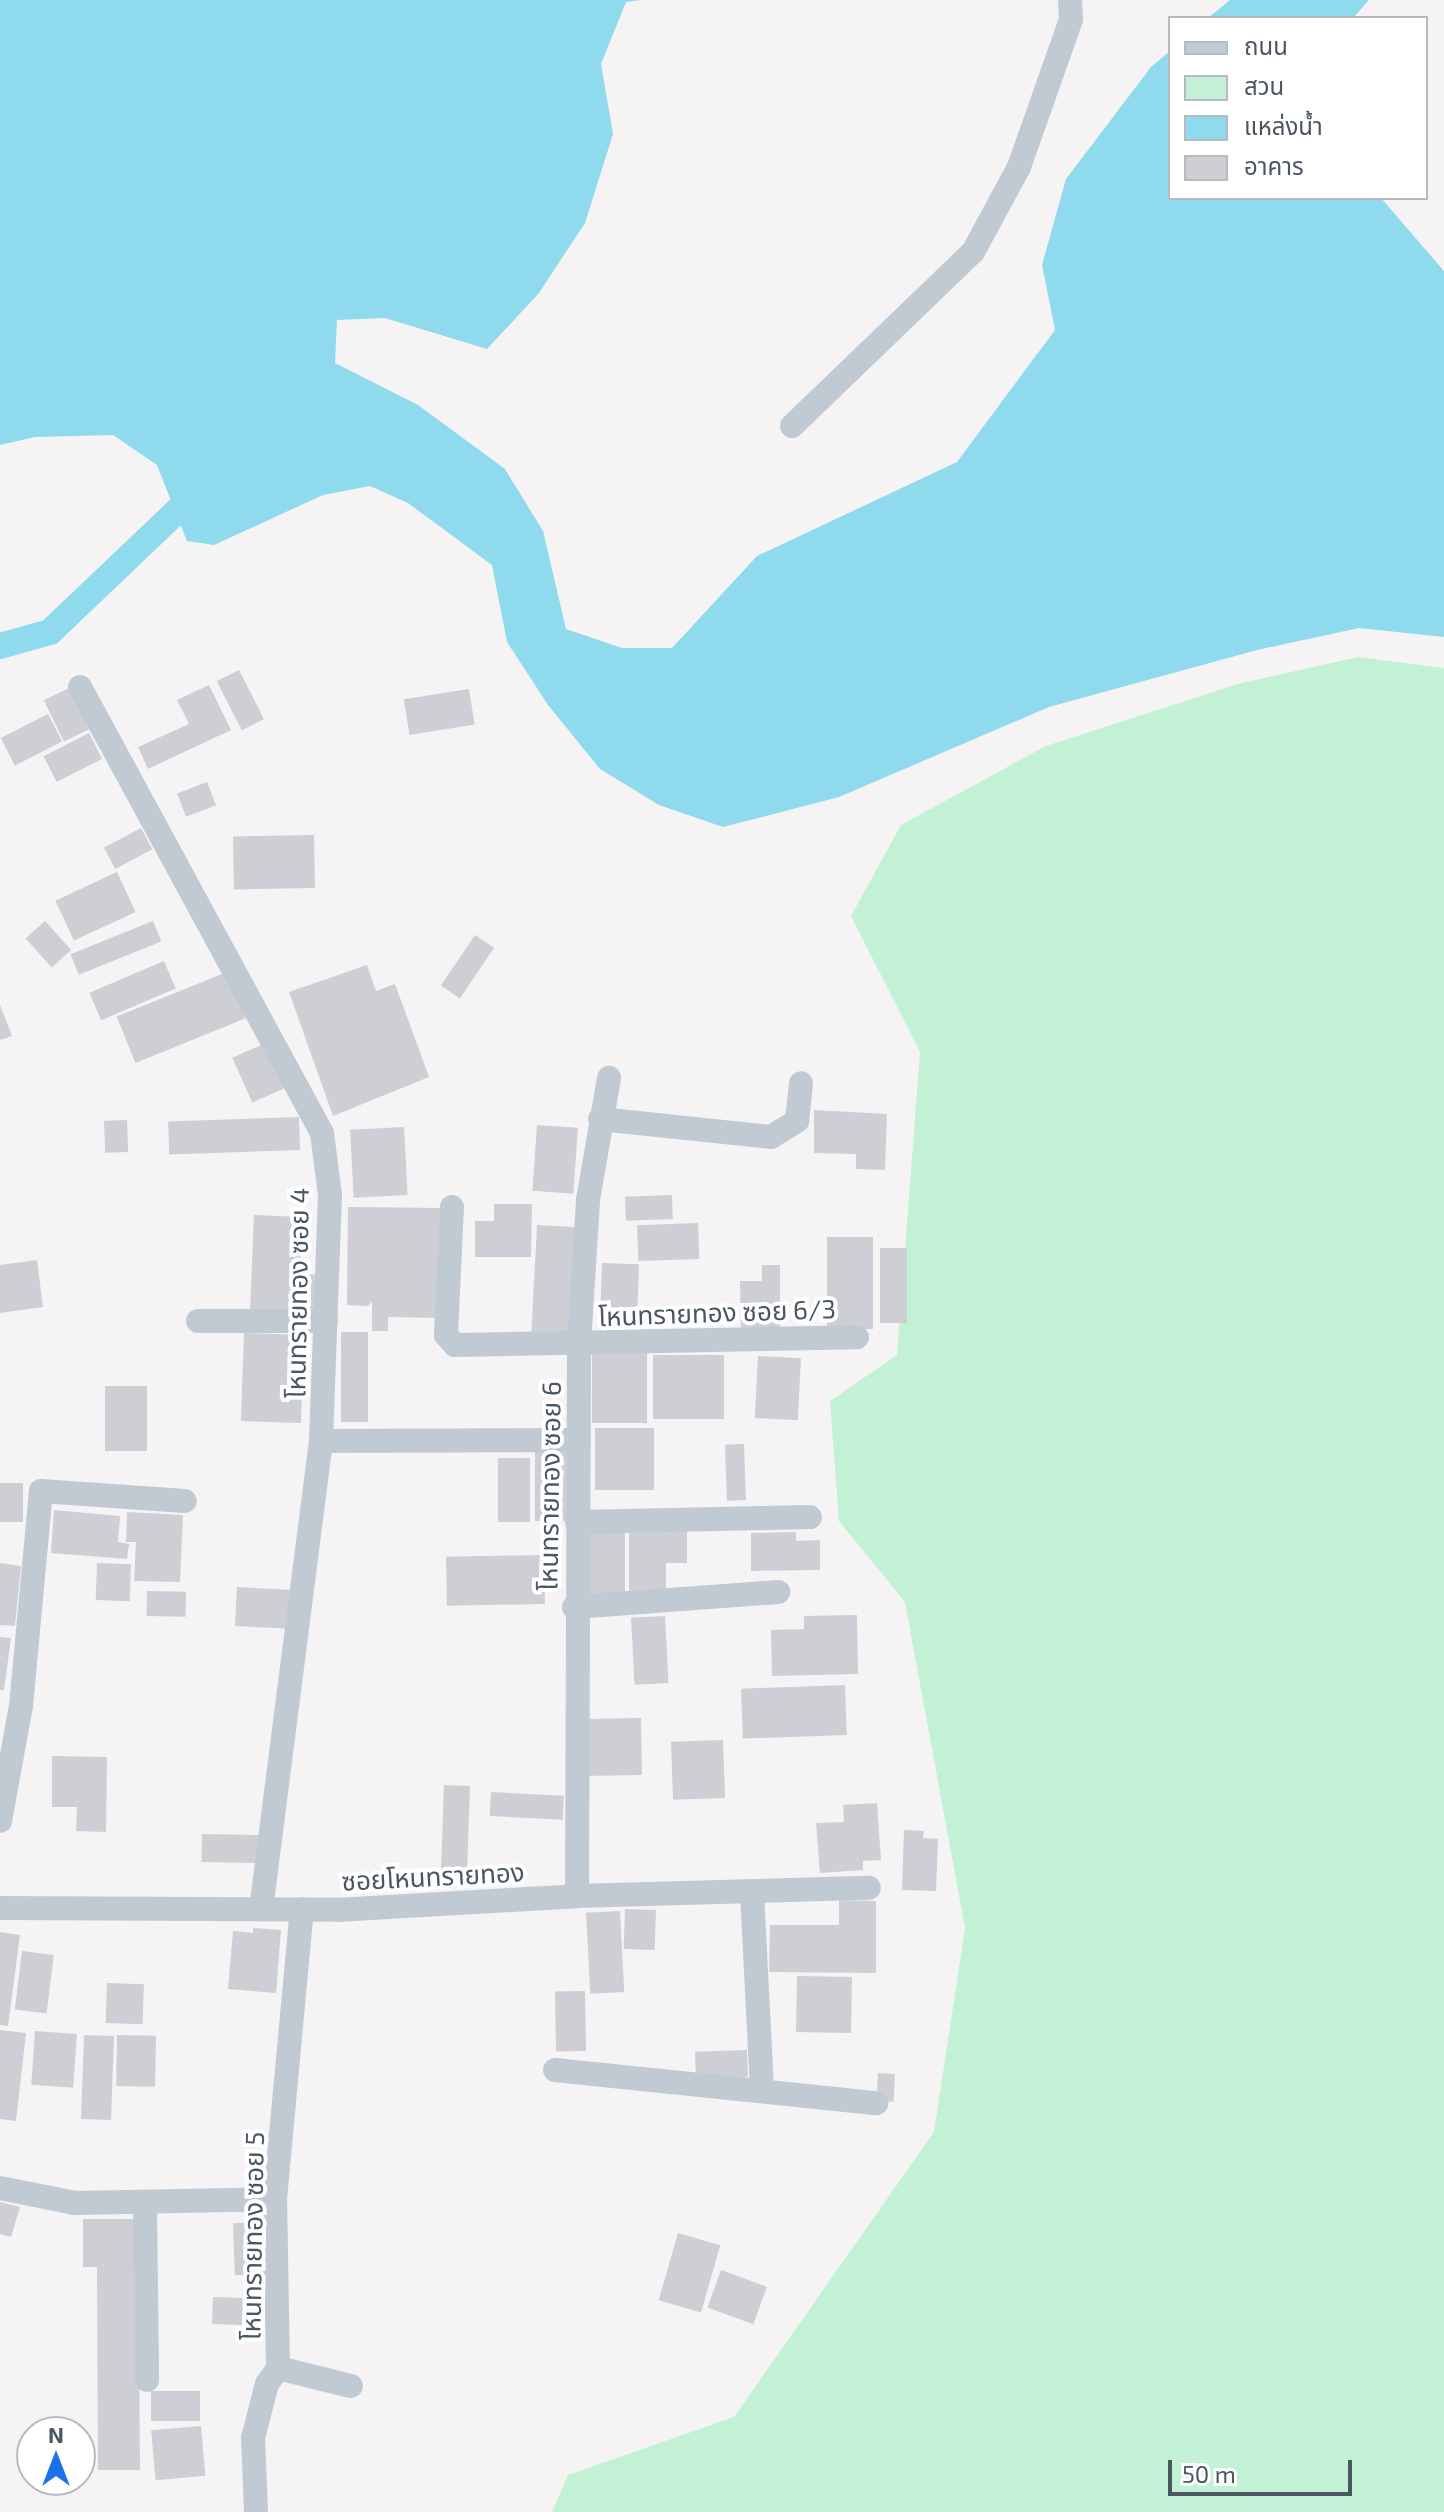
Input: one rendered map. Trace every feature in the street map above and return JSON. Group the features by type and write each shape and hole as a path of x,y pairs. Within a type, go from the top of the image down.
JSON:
{"street":[{"path":"792,426 973,252 1019,167 1071,19 1070,0"},
{"name":"โหนทรายทอง ซอย 4","path":"80,687 322,1133 330,1195 321,1441 261,1909"},
{"name":"โหนทรายทอง ซอย 6","path":"577,1896 574,1607 579,1344 588,1200 609,1078"},
{"path":"600,1119 771,1137 797,1121 801,1083"},
{"name":"โหนทรายทอง ซอย 6/3","path":"452,1207 449,1341 463,1346 857,1337"},
{"path":"198,1321 326,1321"},
{"path":"321,1441 578,1440"},
{"path":"0,1821 21,1706 41,1491 185,1501"},
{"path":"577,1522 810,1517"},
{"path":"574,1607 778,1592"},
{"name":"ซอยโหนทรายทอง","path":"0,1908 302,1909 577,1896 869,1888"},
{"path":"752,1892 762,2090"},
{"name":"โหนทรายทอง ซอย 5","path":"256,2512 253,2438 267,2384 278,2368 275,2199 302,1909"},
{"path":"555,2070 876,2103"},
{"path":"0,2188 75,2203 145,2206 275,2199"},
{"path":"145,2206 147,2380"},
{"path":"278,2368 351,2386"}],"green space":[{"path":"1358,657 1444,668 1444,2512 552,2512 568,2475 734,2417 934,2132 965,1928 905,1602 839,1521 830,1401 897,1355 920,1052 851,916 901,825 1046,746 1238,684"}],"water":[{"path":"0,0 641,0 626,2 601,64 613,134 585,223 539,293 487,349 385,318 337,320 335,363 418,405 505,469 543,531 566,629 622,648 672,648 757,556 957,462 1055,330 1042,265 1066,179 1151,67 1168,53 1168,200 1383,200 1444,271 1444,637 1359,628 1257,650 1049,707 839,797 723,827 659,805 600,769 548,705 507,642 492,565 408,503 370,486 323,495 214,545 187,541 157,465 113,435 35,437 0,445"},
{"path":"1230,0 1369,0 1355,16 1210,16"}],"building":[{"path":"239,670 264,719 242,730 217,681"},
{"path":"209,685 231,730 148,769 138,747 189,724 177,700"},
{"path":"69,688 89,729 64,742 44,700"},
{"path":"469,689 475,725 409,735 404,699"},
{"path":"48,714 62,742 15,766 1,738"},
{"path":"89,733 102,759 57,782 44,756"},
{"path":"207,782 216,805 186,817 177,793"},
{"path":"141,828 152,849 115,869 104,848"},
{"path":"314,835 315,888 234,889 233,836"},
{"path":"117,872 136,912 74,941 55,901"},
{"path":"45,921 71,950 52,967 26,938"},
{"path":"153,921 161,941 79,975 70,954"},
{"path":"475,935 494,948 460,998 441,986"},
{"path":"164,961 176,989 101,1020 89,993"},
{"path":"367,965 376,991 395,984 429,1077 333,1116 289,992"},
{"path":"227,972 246,1018 135,1063 117,1017"},
{"path":"0,1005 12,1036 0,1040"},
{"path":"268,1042 288,1087 252,1103 232,1058"},
{"path":"814,1110 887,1114 885,1170 856,1169 856,1154 814,1153"},
{"path":"299,1117 300,1150 169,1155 168,1122"},
{"path":"127,1120 128,1152 105,1153 104,1121"},
{"path":"537,1125 578,1128 573,1194 532,1191"},
{"path":"404,1127 408,1195 354,1198 350,1130"},
{"path":"672,1195 673,1219 626,1221 625,1197"},
{"path":"494,1204 532,1204 531,1257 475,1257 475,1221 494,1221"},
{"path":"348,1207 442,1208 442,1318 388,1317 388,1331 372,1331 372,1301 368,1306 347,1305"},
{"path":"254,1215 302,1217 300,1274 321,1275 319,1315 250,1312"},
{"path":"698,1223 699,1259 638,1261 637,1225"},
{"path":"537,1225 578,1227 572,1339 531,1337"},
{"path":"827,1237 873,1237 873,1329 827,1329"},
{"path":"880,1248 907,1248 907,1323 880,1323"},
{"path":"37,1260 43,1307 0,1313 0,1265"},
{"path":"602,1263 639,1264 637,1328 600,1327"},
{"path":"762,1265 780,1265 780,1331 741,1332 740,1281 762,1281"},
{"path":"341,1332 368,1332 368,1422 341,1422"},
{"path":"244,1333 304,1335 301,1423 241,1421"},
{"path":"592,1348 647,1348 647,1423 592,1423"},
{"path":"653,1355 724,1355 724,1419 653,1419"},
{"path":"758,1356 801,1358 798,1420 755,1418"},
{"path":"105,1386 147,1386 147,1451 105,1451"},
{"path":"595,1428 654,1428 654,1490 595,1490"},
{"path":"744,1444 746,1500 727,1501 725,1445"},
{"path":"535,1448 571,1448 571,1521 535,1521"},
{"path":"498,1458 530,1458 530,1522 498,1522"},
{"path":"0,1483 23,1483 23,1522 0,1522"},
{"path":"54,1510 120,1516 118,1542 129,1544 127,1559 51,1553"},
{"path":"127,1512 183,1515 180,1582 134,1581 136,1542 126,1542"},
{"path":"587,1530 625,1530 625,1594 587,1594"},
{"path":"629,1531 687,1531 687,1563 666,1563 666,1596 629,1596"},
{"path":"796,1532 796,1541 820,1540 820,1570 751,1571 751,1533"},
{"path":"544,1555 545,1604 447,1606 446,1557"},
{"path":"0,1563 21,1566 15,1626 0,1625"},
{"path":"97,1563 131,1564 130,1601 96,1600"},
{"path":"237,1587 292,1590 290,1629 235,1626"},
{"path":"147,1591 186,1592 186,1617 147,1616"},
{"path":"857,1615 858,1674 772,1676 771,1630 804,1629 804,1616"},
{"path":"665,1616 669,1683 635,1685 631,1618"},
{"path":"0,1637 11,1638 4,1690 0,1690"},
{"path":"845,1685 847,1735 743,1739 741,1689"},
{"path":"641,1718 642,1775 583,1776 582,1719"},
{"path":"723,1740 725,1798 673,1800 671,1742"},
{"path":"52,1756 107,1757 106,1832 76,1831 77,1807 52,1807"},
{"path":"444,1785 470,1786 467,1870 441,1869"},
{"path":"491,1792 564,1796 563,1820 490,1816"},
{"path":"877,1803 881,1860 863,1861 863,1870 820,1873 816,1823 844,1822 843,1805"},
{"path":"904,1830 924,1831 923,1838 938,1839 936,1891 902,1890"},
{"path":"202,1834 263,1835 263,1863 202,1862"},
{"path":"839,1900 876,1901 876,1973 769,1972 770,1925 839,1925"},
{"path":"625,1909 656,1910 655,1950 624,1949"},
{"path":"620,1911 624,1992 590,1994 586,1913"},
{"path":"253,1928 281,1930 276,1993 228,1989 233,1931 253,1933"},
{"path":"0,1932 20,1935 8,2026 0,2025"},
{"path":"22,1951 54,1955 47,2013 15,2010"},
{"path":"797,1976 852,1977 851,2033 796,2032"},
{"path":"107,1983 144,1984 143,2024 106,2023"},
{"path":"585,1991 586,2051 556,2052 555,1992"},
{"path":"0,2030 26,2033 16,2121 0,2119"},
{"path":"35,2031 77,2034 73,2088 31,2085"},
{"path":"84,2035 114,2036 111,2120 81,2119"},
{"path":"117,2035 156,2036 155,2087 116,2086"},
{"path":"747,2050 748,2077 696,2079 695,2052"},
{"path":"878,2073 895,2074 894,2102 877,2101"},
{"path":"0,2202 20,2207 11,2237 0,2234"},
{"path":"83,2219 138,2219 140,2470 98,2470 97,2267 83,2267"},
{"path":"267,2222 269,2274 235,2275 233,2223"},
{"path":"678,2233 720,2245 701,2312 659,2300"},
{"path":"721,2270 767,2287 753,2324 707,2308"},
{"path":"213,2297 263,2299 262,2326 212,2324"},
{"path":"151,2391 200,2391 200,2421 151,2421"},
{"path":"201,2426 205,2476 156,2480 151,2430"}],"waterway":[{"path":"0,646 50,632 198,491"}]}
